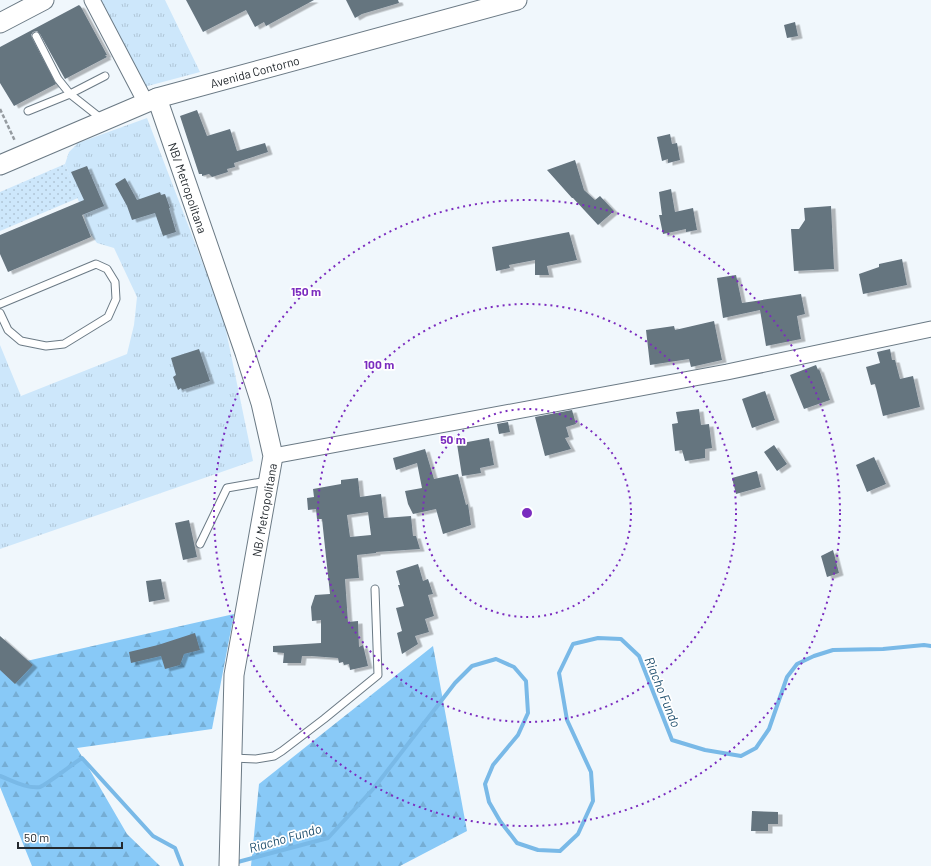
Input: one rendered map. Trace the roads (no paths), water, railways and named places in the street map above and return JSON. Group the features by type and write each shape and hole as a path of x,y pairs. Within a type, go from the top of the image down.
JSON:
{"street":[{"path":"0,23 44,0"},
{"path":"92,0 152,100"},
{"name":"Avenida Contorno","path":"0,165 152,100 517,0"},
{"name":"NB/ Metropolitana","path":"152,100 245,353 261,403 273,456 234,675 229,866"},
{"path":"273,456 727,372 931,329"}],"lane":[{"path":"36,36 58,79 70,94 103,121"},
{"path":"28,111 70,94 105,76"},
{"path":"0,304 96,264 107,269 115,282 116,299 108,317 64,344 46,346 21,341 8,330 0,313"},
{"path":"200,544 228,488 269,481"},
{"path":"232,758 256,759 274,756 324,719 378,675 375,589"}],"waterway":[{"name":"Riacho Fundo","path":"234,863 328,838 374,788 455,683 472,666 496,659 514,667 526,681 528,713 518,735 493,765 485,784 489,802 500,821 517,843 538,850 560,851 578,834 593,801 591,772 567,720 559,673 573,644 598,638 621,639 639,656 672,740 705,750 741,756 756,748 769,729 787,677 797,664 814,656 833,650 883,649 924,645 931,646"},
{"name":"Riacho Fundo","path":"0,776 30,787 40,787 82,758 153,836 175,848 182,866"}]}
